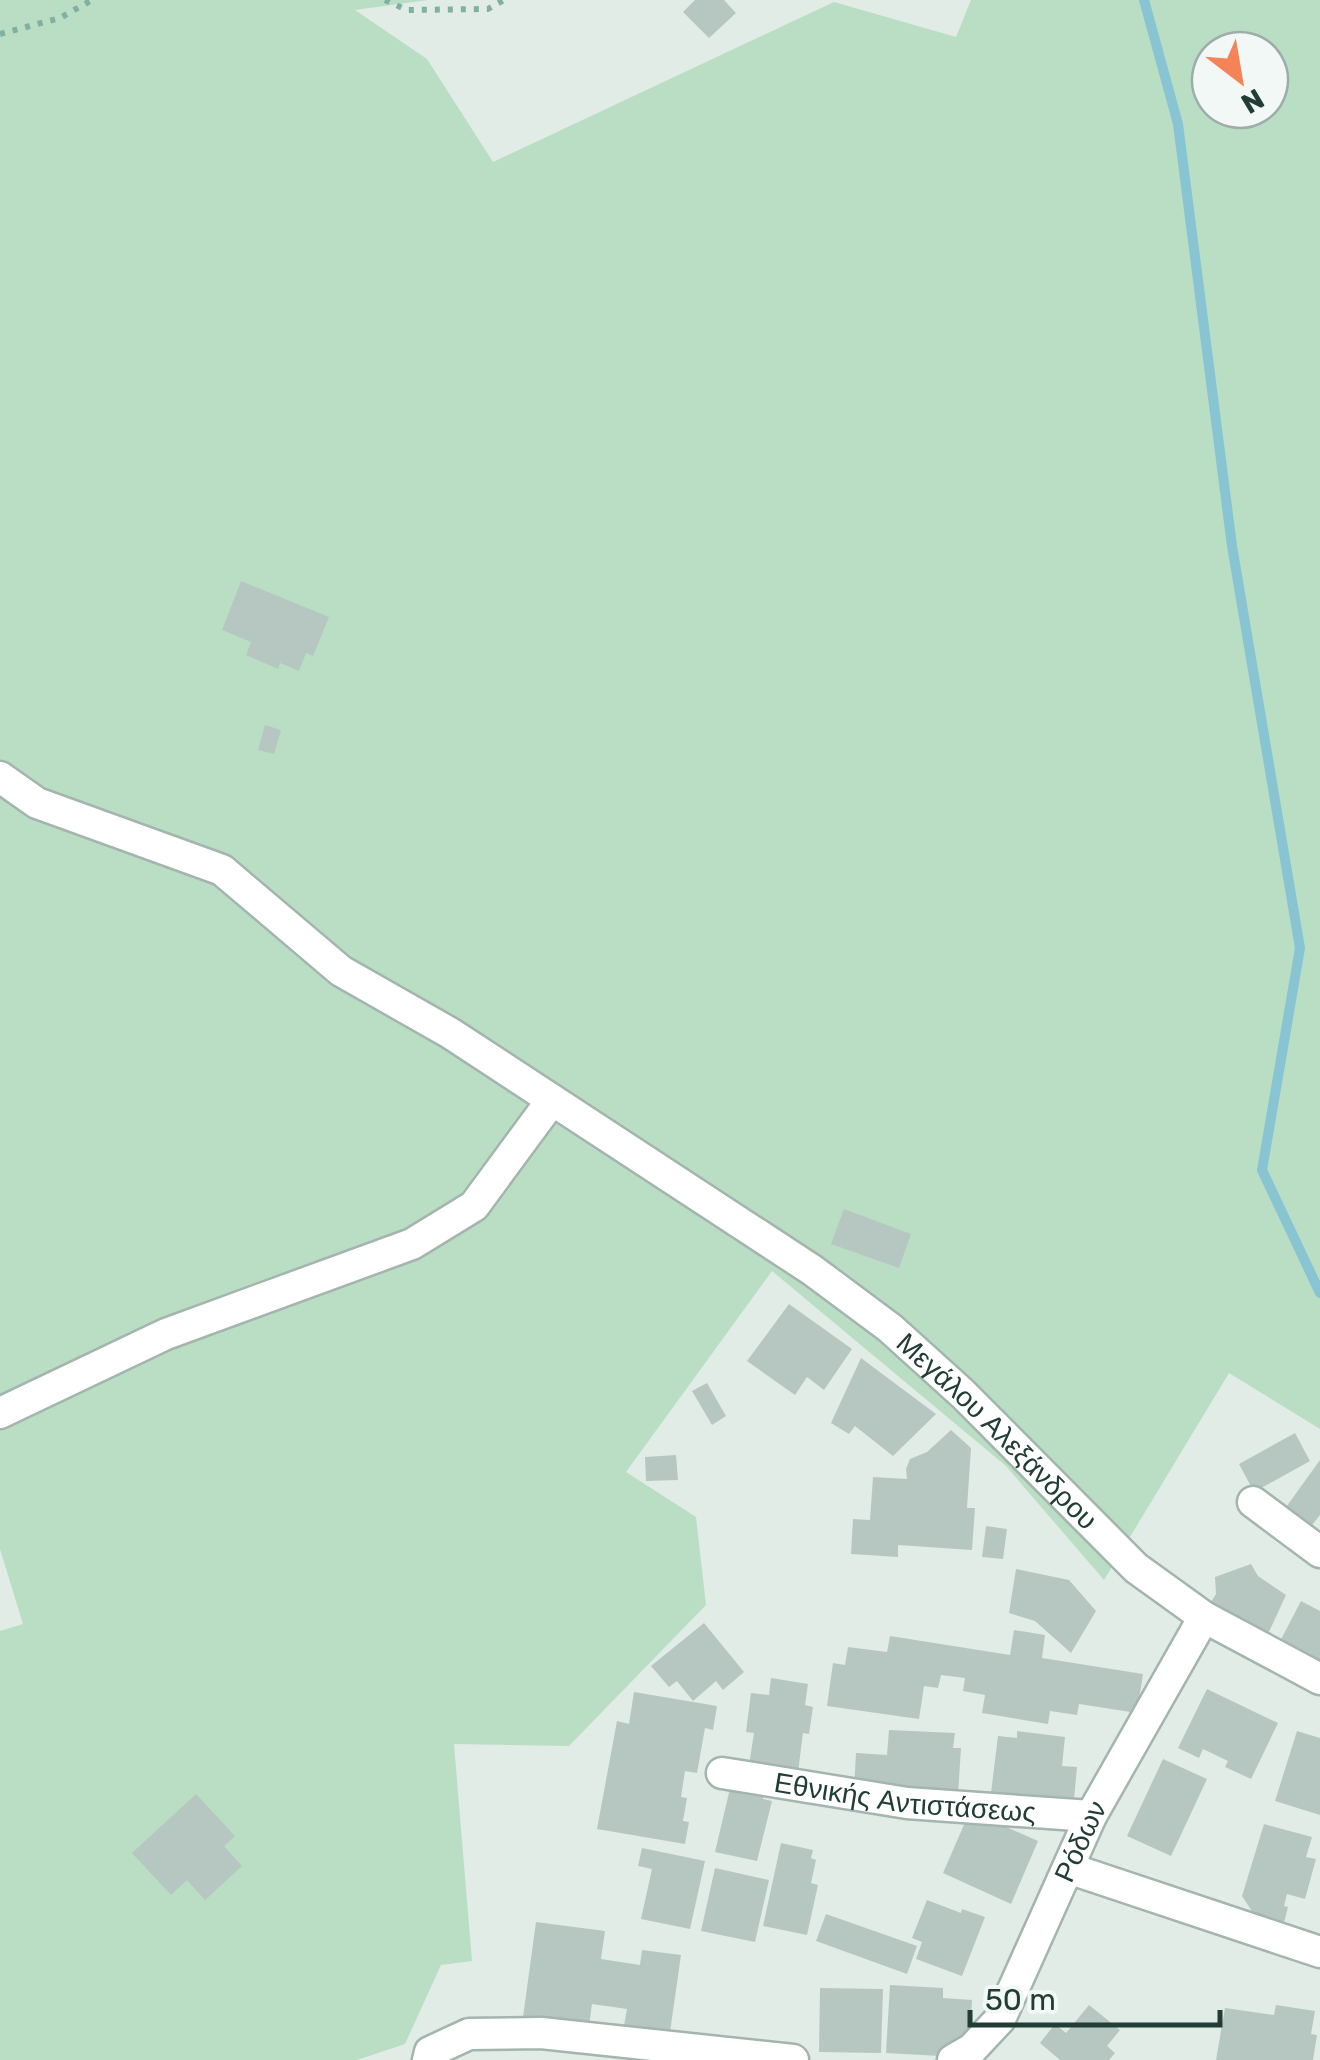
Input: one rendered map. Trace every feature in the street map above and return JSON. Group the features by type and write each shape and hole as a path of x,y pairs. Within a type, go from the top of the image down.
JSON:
{"street":[{"name":"Μεγάλου Αλεξάνδρου","path":"0,777 37,803 222,870 342,971 450,1033 812,1270 890,1328 964,1394 1136,1568 1204,1617 1320,1679"},
{"path":"0,1412 166,1334 412,1244 474,1206 552,1100"},
{"path":"1253,1502 1320,1552"},
{"name":"Ρόδων","path":"953,2060 972,2049 1000,2019 1091,1816 1204,1617"},
{"name":"Εθνικής Αντιστάσεως","path":"722,1773 908,1803 1091,1816"},
{"path":"1068,1868 1320,1952"},
{"path":"428,2060 430,2052 469,2034 502,2032 793,2060"}],"path":[{"path":"0,34 60,18 92,0"},
{"path":"385,0 407,10 488,9 504,0"}],"green space":[{"path":"0,0 428,0 355,10 427,59 493,162 834,2 956,37 971,0 1320,0 1320,1429 1229,1373 1104,1580 1006,1466 772,1271 626,1472 696,1517 706,1605 569,1746 454,1744 472,1961 441,1965 405,2044 357,2060 0,2060 0,1631 23,1624 0,1549"}],"building":[{"path":"695,0 724,0 736,13 709,38 683,12"},
{"path":"241,581 329,617 313,656 306,653 299,671 280,663 278,669 246,655 251,642 222,630"},
{"path":"265,725 281,730 274,754 258,750"},
{"path":"844,1209 911,1234 899,1268 831,1244"},
{"path":"789,1304 852,1349 824,1390 807,1377 795,1395 747,1361"},
{"path":"861,1358 936,1414 893,1456 855,1426 849,1434 831,1423"},
{"path":"707,1383 726,1416 712,1425 692,1391"},
{"path":"951,1430 971,1448 967,1508 975,1508 972,1550 898,1545 898,1557 851,1554 853,1519 870,1520 873,1477 907,1479 910,1459 927,1452"},
{"path":"1295,1433 1310,1461 1254,1492 1239,1464"},
{"path":"676,1455 678,1480 646,1481 645,1457"},
{"path":"1320,1460 1320,1515 1309,1529 1284,1510"},
{"path":"986,1526 1007,1529 1003,1559 982,1557"},
{"path":"1251,1564 1258,1576 1286,1595 1268,1634 1208,1607 1216,1594 1215,1577"},
{"path":"1016,1569 1069,1580 1096,1611 1071,1653 1035,1621 1009,1613"},
{"path":"1301,1601 1320,1611 1320,1672 1276,1649"},
{"path":"704,1623 744,1672 723,1690 716,1681 693,1701 677,1681 669,1687 651,1666"},
{"path":"1014,1630 1045,1635 1042,1658 1143,1674 1137,1713 1079,1704 1077,1715 1050,1711 1048,1724 982,1713 985,1695 963,1691 965,1678 941,1675 938,1688 924,1686 919,1719 827,1706 833,1663 845,1665 848,1647 887,1652 890,1636 1010,1655"},
{"path":"771,1678 808,1684 805,1705 813,1707 809,1734 803,1733 798,1772 749,1765 754,1733 746,1732 751,1693 769,1695"},
{"path":"1207,1689 1278,1723 1251,1779 1225,1767 1228,1761 1203,1749 1199,1758 1178,1748"},
{"path":"634,1692 717,1706 713,1730 705,1728 697,1773 685,1771 681,1797 687,1798 683,1821 689,1822 685,1844 597,1829 617,1721 629,1724"},
{"path":"889,1730 955,1733 953,1748 961,1748 958,1795 854,1789 856,1753 887,1755"},
{"path":"1017,1731 1065,1737 1062,1766 1077,1767 1074,1799 991,1793 998,1736 1017,1738"},
{"path":"1297,1731 1320,1738 1320,1815 1275,1801"},
{"path":"1163,1759 1207,1779 1171,1856 1127,1836"},
{"path":"732,1780 766,1787 763,1799 772,1801 757,1861 715,1852"},
{"path":"196,1794 235,1836 224,1846 242,1866 205,1900 187,1880 171,1895 132,1853"},
{"path":"970,1811 1038,1841 1011,1904 943,1873"},
{"path":"1264,1824 1312,1837 1306,1857 1316,1859 1305,1899 1287,1894 1283,1927 1257,1919 1242,1896"},
{"path":"781,1843 813,1850 811,1858 816,1860 811,1883 818,1885 807,1935 763,1926"},
{"path":"642,1848 705,1861 690,1929 641,1919 652,1869 638,1866"},
{"path":"715,1868 769,1880 755,1942 701,1931"},
{"path":"927,1900 985,1917 962,1976 916,1959 922,1942 912,1938"},
{"path":"826,1914 917,1946 907,1974 816,1941"},
{"path":"536,1922 605,1931 601,1959 640,1965 642,1950 681,1955 670,2032 624,2026 627,2009 592,2004 589,2026 523,2017"},
{"path":"890,1985 943,1988 943,1998 972,2000 969,2049 941,2047 940,2056 886,2053"},
{"path":"820,1988 883,1989 881,2053 819,2052"},
{"path":"1089,2005 1120,2030 1107,2046 1115,2053 1109,2060 1060,2060 1040,2043 1055,2024 1066,2033"},
{"path":"1276,2005 1315,2011 1311,2034 1317,2035 1313,2060 1216,2060 1225,2008 1274,2015"}],"waterway":[{"path":"1144,0 1178,124 1232,546 1300,948 1262,1170 1320,1293"}]}
